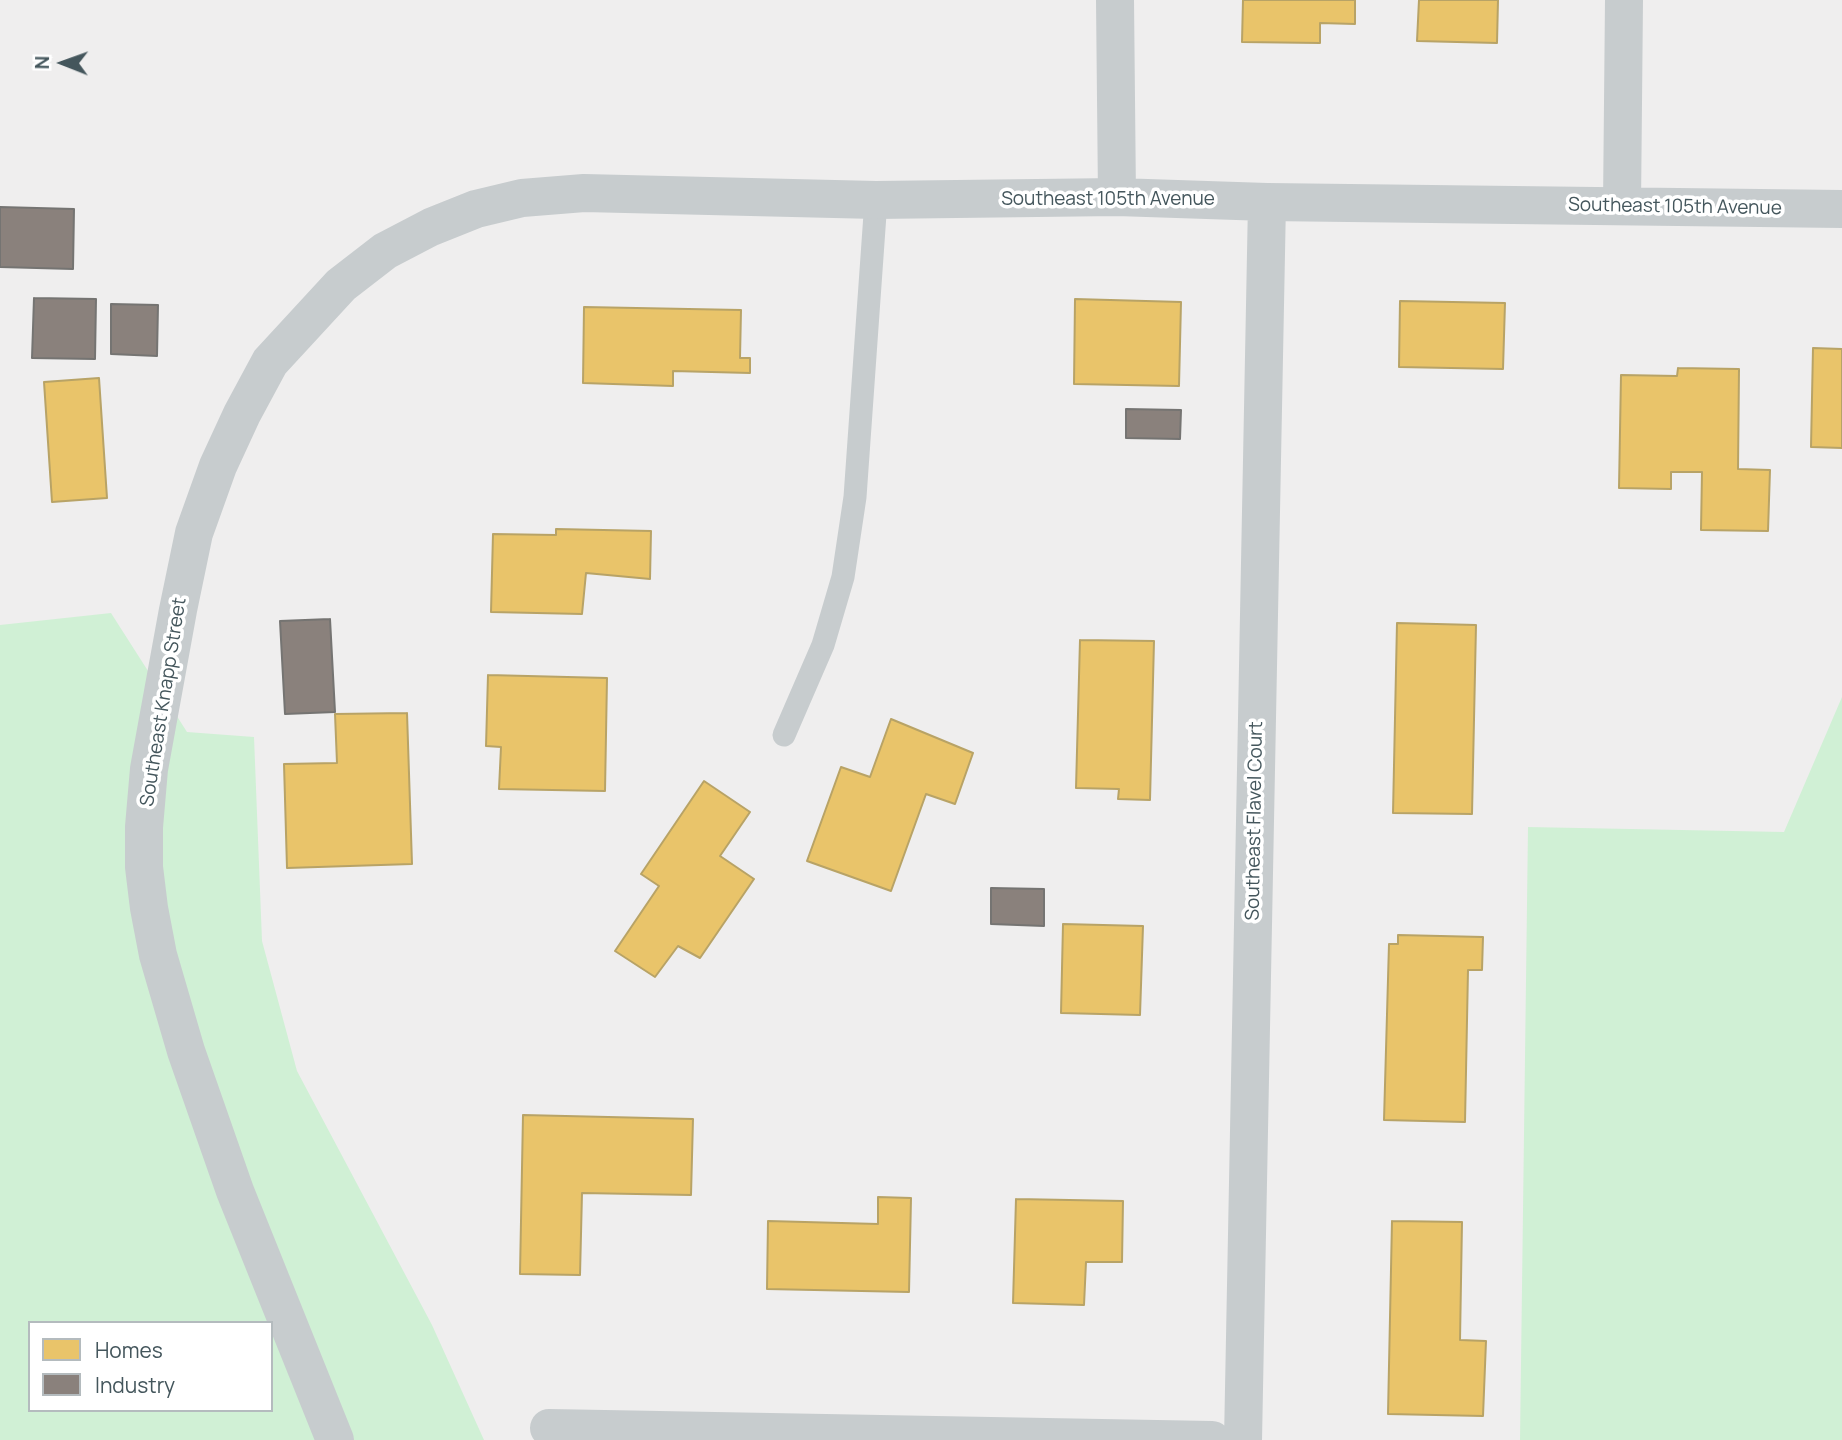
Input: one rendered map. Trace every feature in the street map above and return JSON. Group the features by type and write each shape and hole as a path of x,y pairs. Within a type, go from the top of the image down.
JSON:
{"street":[{"path":"1115,0 1116,198"},
{"path":"1622,206 1624,0"},
{"name":"Southeast 105th Avenue","path":"386,251 431,227 476,209 522,198 584,192 876,200 1116,198 1842,209"},
{"name":"Southeast Flavel Court","path":"1242,1440 1267,202"},
{"name":"Southeast Knapp Street","path":"335,1440 235,1191 186,1051 158,954 149,908 144,867 144,827 149,769 178,610 194,533 218,466 270,362 341,285 386,251"},
{"path":"549,1428 1212,1440"}],"lane":[{"path":"784,735 823,645 843,577 855,497 876,200"}],"green space":[{"path":"111,613 187,732 254,737 262,941 297,1071 432,1325 484,1440 0,1440 0,625"},
{"path":"1842,697 1842,1440 1520,1440 1528,827 1784,832"}],"building: Homes":[{"path":"1243,0 1355,0 1355,24 1320,23 1320,43 1242,42"},
{"path":"1419,0 1498,0 1497,43 1417,41"},
{"path":"1075,299 1181,302 1179,386 1074,384"},
{"path":"1400,301 1505,303 1503,369 1399,367"},
{"path":"584,307 741,310 740,358 750,358 750,373 673,371 673,386 583,383"},
{"path":"1813,348 1842,349 1842,448 1811,447"},
{"path":"1678,368 1739,369 1738,469 1770,470 1768,531 1701,530 1702,472 1671,472 1671,489 1619,488 1621,375 1677,376"},
{"path":"99,378 107,498 52,502 44,382"},
{"path":"556,529 651,531 650,579 586,573 582,614 491,612 493,534 556,535"},
{"path":"1397,623 1476,625 1472,814 1393,813"},
{"path":"1080,640 1154,641 1150,800 1118,799 1119,789 1076,788"},
{"path":"488,675 607,678 605,791 499,789 501,747 486,746"},
{"path":"407,713 412,864 287,868 284,764 337,763 335,714"},
{"path":"891,719 973,753 955,804 926,794 891,891 807,861 841,767 870,777"},
{"path":"704,781 750,812 720,856 754,879 700,958 678,946 655,977 615,951 659,886 641,874"},
{"path":"1063,924 1143,926 1140,1015 1061,1013"},
{"path":"1398,935 1483,937 1482,970 1468,970 1465,1122 1384,1120 1389,944 1398,944"},
{"path":"523,1115 693,1119 691,1195 582,1193 580,1275 520,1274"},
{"path":"878,1197 911,1198 909,1292 767,1289 768,1221 878,1224"},
{"path":"1016,1199 1123,1201 1122,1262 1086,1262 1084,1305 1013,1303"},
{"path":"1392,1221 1462,1222 1460,1340 1486,1341 1483,1416 1388,1414"}],"building: Industry":[{"path":"0,207 74,209 73,269 0,267"},
{"path":"34,298 96,299 95,359 32,358"},
{"path":"111,304 158,305 157,356 111,354"},
{"path":"1126,409 1181,410 1180,439 1126,438"},
{"path":"330,619 335,712 285,714 280,621"},
{"path":"991,888 1044,889 1044,926 991,924"}]}
